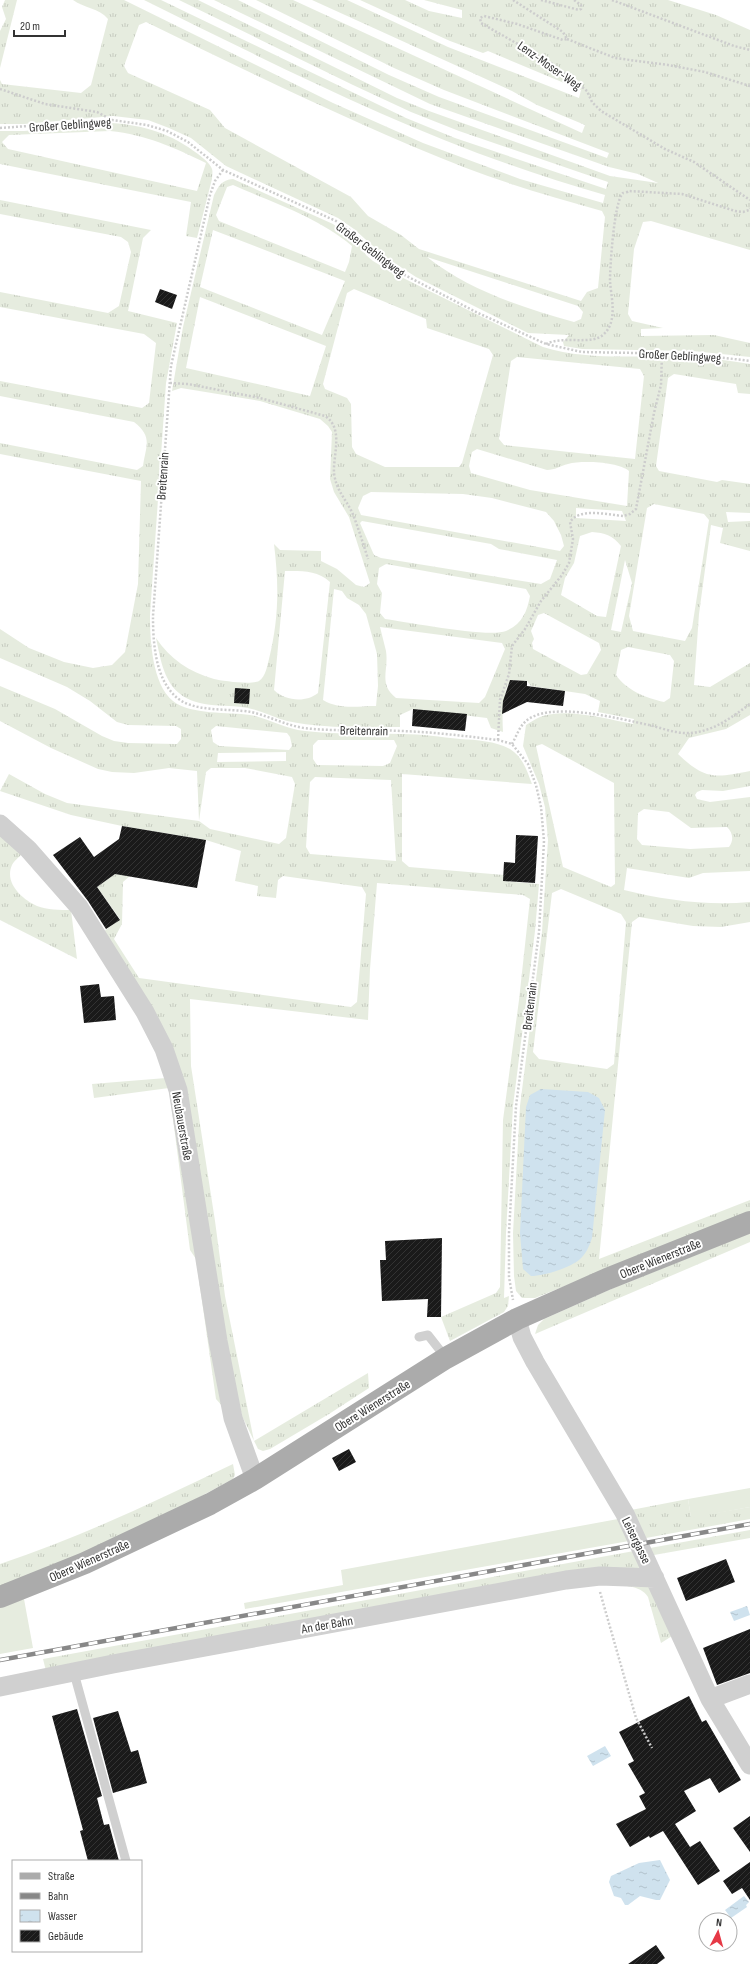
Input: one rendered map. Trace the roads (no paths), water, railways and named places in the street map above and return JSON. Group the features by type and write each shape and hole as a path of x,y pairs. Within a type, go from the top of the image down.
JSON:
{"main road":[{"name":"Obere Wienerstraße","path":"0,1597 85,1563 210,1504 255,1479 446,1358 517,1319 607,1279 750,1222"}],"street":[{"name":"Neubauerstraße","path":"0,824 28,848 79,907 145,1012 164,1049 178,1090 218,1341 233,1418 255,1479"},
{"name":"Leisergasse","path":"517,1319 522,1337 535,1362 625,1514 710,1699 750,1765"},
{"name":"An der Bahn","path":"0,1687 113,1664 566,1580 600,1576 655,1578"},
{"path":"710,1699 750,1684"}],"lane":[{"path":"419,1337 428,1335 446,1358"},
{"path":"74,1673 126,1860"}],"water":[{"path":"541,1089 588,1092 599,1098 605,1110 592,1238 588,1247 581,1258 575,1263 563,1269 531,1276 523,1269 520,1233 526,1107 530,1095"},
{"path":"747,1606 750,1615 734,1621 730,1612"},
{"path":"605,1746 611,1756 593,1766 587,1756"},
{"path":"660,1860 670,1880 660,1900 640,1896 628,1905 625,1905 621,1898 614,1896 609,1882 611,1876 639,1863"},
{"path":"744,1896 749,1902 746,1905 747,1907 738,1913 726,1912 725,1910"}],"railway":[{"path":"0,1660 750,1524"}]}
